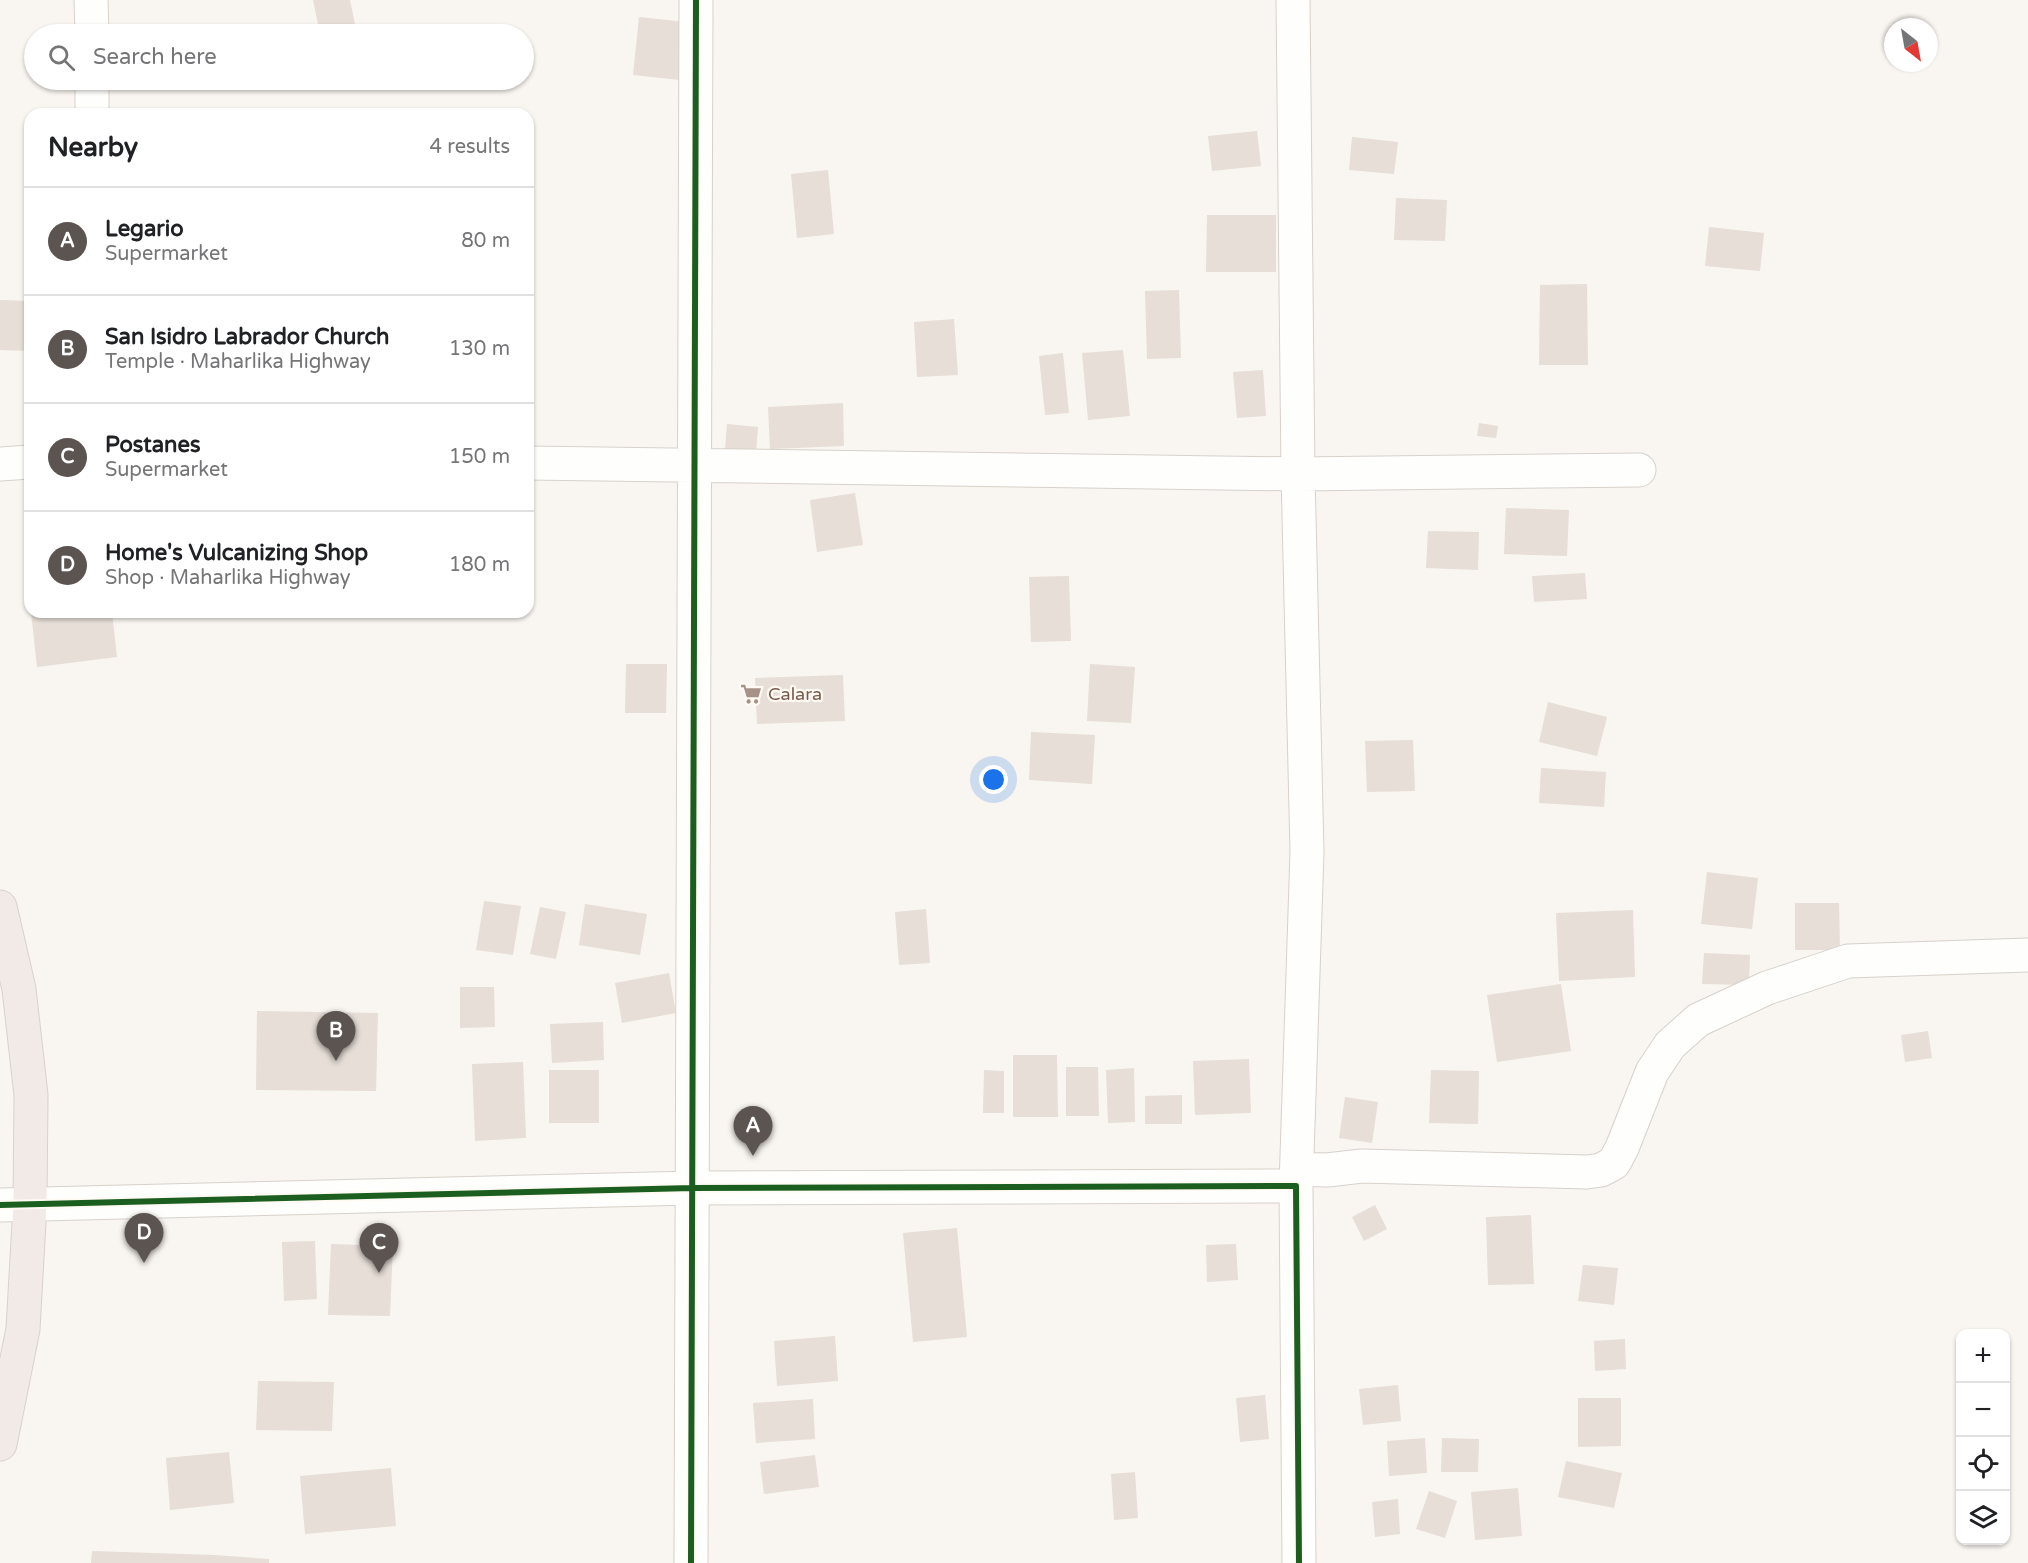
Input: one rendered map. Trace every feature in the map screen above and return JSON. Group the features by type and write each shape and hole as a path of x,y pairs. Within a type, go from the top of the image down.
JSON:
{"highway":[{"path":"0,907 19,989 30,1095 15,1205 23,1329 0,1444"}],"street":[{"path":"91,0 92,24"},
{"path":"691,1563 696,0"},
{"path":"1293,0 1298,474 1307,852 1297,1178 1299,1563"},
{"path":"92,90 92,108"},
{"path":"0,464 24,462"},
{"path":"534,463 1298,474 1639,470"},
{"path":"15,1205 692,1188 1297,1178 1327,1170 1362,1166 1587,1172 1601,1170 1614,1162 1622,1149 1658,1063 1670,1045 1698,1020 1767,988 1848,960 2028,955"}],"building":[{"path":"313,0 350,0 355,24 318,24"},
{"path":"639,17 686,22 680,80 633,75"},
{"path":"1257,131 1261,166 1212,171 1208,136"},
{"path":"1352,137 1398,142 1394,174 1349,170"},
{"path":"828,170 834,234 797,238 791,174"},
{"path":"1396,198 1447,200 1445,241 1394,240"},
{"path":"1207,215 1276,215 1276,272 1206,272"},
{"path":"1709,227 1764,233 1760,271 1705,266"},
{"path":"1587,284 1588,365 1539,365 1540,285"},
{"path":"1179,290 1181,358 1147,359 1145,291"},
{"path":"0,300 24,301 24,351 0,350"},
{"path":"954,319 958,375 917,377 914,322"},
{"path":"1123,350 1130,416 1088,420 1082,353"},
{"path":"1063,353 1069,413 1045,415 1039,356"},
{"path":"1263,370 1266,416 1237,418 1233,372"},
{"path":"843,403 844,446 770,449 768,407"},
{"path":"1479,423 1498,426 1496,438 1477,436"},
{"path":"727,424 758,427 756,452 725,450"},
{"path":"855,493 863,545 817,552 810,500"},
{"path":"1506,508 1569,510 1567,556 1504,554"},
{"path":"1428,531 1479,532 1478,570 1426,568"},
{"path":"1585,573 1587,599 1534,602 1532,576"},
{"path":"1069,576 1071,641 1031,642 1029,577"},
{"path":"32,618 113,618 117,657 37,667"},
{"path":"626,664 667,664 666,713 625,713"},
{"path":"1090,664 1135,667 1131,723 1087,721"},
{"path":"843,675 845,721 757,724 755,678"},
{"path":"1548,702 1607,717 1597,756 1539,742"},
{"path":"1031,732 1095,735 1092,784 1029,780"},
{"path":"1413,740 1415,791 1367,792 1365,741"},
{"path":"1541,768 1606,772 1604,807 1539,803"},
{"path":"1707,872 1758,878 1752,929 1701,924"},
{"path":"484,901 521,906 513,955 476,950"},
{"path":"1795,903 1839,903 1840,950 1795,950"},
{"path":"585,904 647,914 640,955 579,945"},
{"path":"540,907 566,912 556,959 530,954"},
{"path":"926,909 930,963 899,965 895,912"},
{"path":"1633,910 1635,977 1559,981 1556,913"},
{"path":"1704,953 1750,955 1749,985 1702,984"},
{"path":"669,973 676,1013 622,1023 615,983"},
{"path":"1561,984 1571,1051 1497,1062 1487,995"},
{"path":"460,987 494,987 495,1027 460,1028"},
{"path":"257,1011 378,1013 376,1091 256,1090"},
{"path":"603,1022 604,1060 552,1063 550,1024"},
{"path":"1928,1031 1932,1058 1905,1062 1901,1035"},
{"path":"1013,1055 1057,1055 1058,1117 1013,1117"},
{"path":"1249,1059 1251,1113 1195,1115 1193,1061"},
{"path":"523,1062 526,1138 475,1141 472,1064"},
{"path":"1066,1067 1098,1067 1099,1116 1066,1116"},
{"path":"1134,1068 1135,1122 1108,1123 1106,1070"},
{"path":"549,1070 599,1070 599,1123 549,1123"},
{"path":"984,1070 1004,1071 1004,1113 983,1113"},
{"path":"1431,1070 1479,1071 1478,1124 1429,1123"},
{"path":"1182,1095 1182,1124 1145,1124 1145,1096"},
{"path":"1345,1097 1378,1102 1372,1143 1339,1138"},
{"path":"1375,1205 1387,1229 1364,1241 1352,1217"},
{"path":"1531,1215 1534,1284 1488,1285 1486,1217"},
{"path":"957,1228 967,1337 913,1342 903,1233"},
{"path":"315,1241 317,1299 284,1301 282,1242"},
{"path":"331,1244 393,1246 390,1316 328,1315"},
{"path":"1236,1244 1238,1280 1207,1282 1206,1245"},
{"path":"1583,1265 1618,1268 1614,1305 1578,1301"},
{"path":"835,1336 838,1381 777,1386 774,1341"},
{"path":"1625,1339 1626,1369 1595,1371 1594,1341"},
{"path":"258,1381 334,1382 332,1431 256,1430"},
{"path":"1398,1385 1401,1421 1363,1425 1359,1389"},
{"path":"1265,1395 1269,1439 1240,1442 1236,1398"},
{"path":"1578,1398 1621,1398 1621,1446 1578,1447"},
{"path":"813,1399 815,1439 756,1443 753,1403"},
{"path":"1425,1438 1427,1473 1389,1476 1387,1441"},
{"path":"1442,1438 1479,1439 1478,1472 1441,1472"},
{"path":"229,1452 234,1503 170,1510 166,1458"},
{"path":"815,1455 819,1487 764,1494 760,1462"},
{"path":"1566,1461 1622,1473 1614,1508 1558,1497"},
{"path":"391,1468 396,1526 305,1534 300,1476"},
{"path":"1135,1472 1138,1518 1114,1520 1111,1474"},
{"path":"1518,1488 1522,1536 1475,1540 1471,1492"},
{"path":"1429,1491 1457,1501 1445,1538 1416,1529"},
{"path":"1398,1499 1400,1534 1375,1537 1372,1502"},
{"path":"92,1551 214,1555 269,1559 269,1563 91,1563"}],"cycle path":[{"path":"691,1563 696,0"},
{"path":"0,1205 692,1188 1296,1186 1299,1563"}],"place":[{"name":"Calara","path":"751,694"},
{"name":"San Isidro Labrador Church","path":"336,1061"},
{"name":"Legario","path":"753,1156"},
{"name":"Home's Vulcanizing Shop","path":"144,1263"},
{"name":"Postanes","path":"379,1273"}]}
